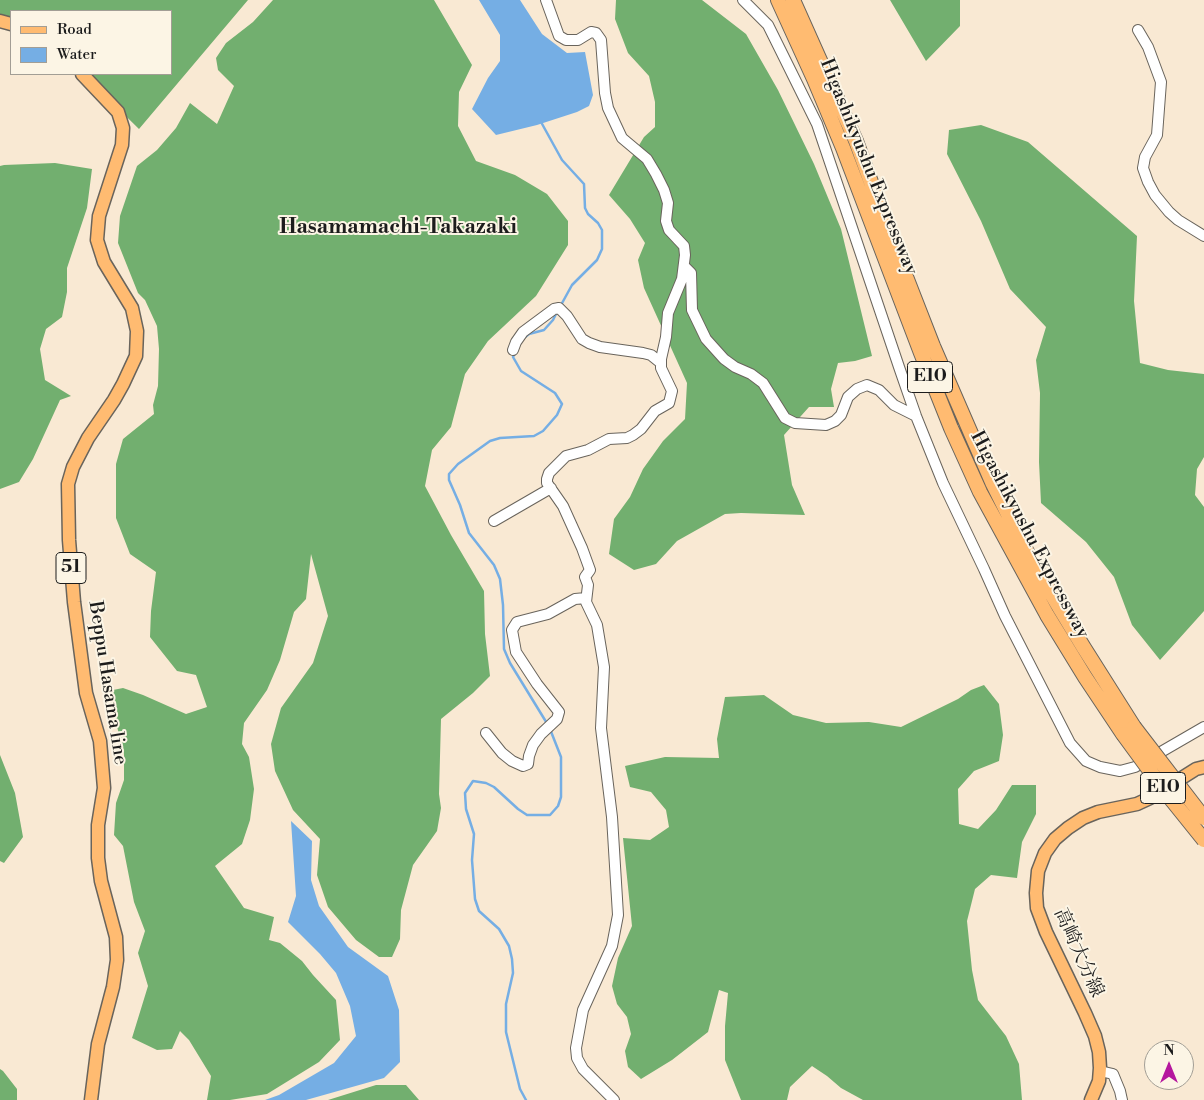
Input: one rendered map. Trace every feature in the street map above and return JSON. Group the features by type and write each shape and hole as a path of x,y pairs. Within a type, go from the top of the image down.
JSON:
{"highway":[{"name":"Higashikyushu Expressway","path":"778,0 843,148 921,353 951,428 980,492 1047,615 1084,677 1204,818"},
{"name":"Higashikyushu Expressway","path":"793,0 856,141 933,346 992,482 1027,552 1129,730 1204,840"}],"main road":[{"name":"Beppu Hasama line","path":"83,75 118,112 122,128 122,145 99,216 96,240 104,262 132,308 137,331 136,356 130,370 114,400 88,438 76,460 68,484 69,540 74,602 86,693 100,741 104,788 98,825 98,858 101,881 116,937 117,960 113,988 98,1044 91,1100"},
{"name":"高崎大分線","path":"1091,1100 1099,1081 1099,1052 1095,1036 1046,932 1037,908 1038,871 1045,853 1055,839 1083,818 1144,801 1190,772 1204,767"}],"street":[{"path":"546,0 559,36 566,40 578,40 591,32 596,33 602,40 605,93 608,108 622,138 647,160 664,190 668,203 666,221 668,230 684,246 685,255 682,280 668,313 661,363 661,368 672,391 668,403 655,411 641,429 633,435 627,438 609,439 588,450 566,456 549,473 547,483 562,506 590,570 585,577 588,584 586,602 597,625 604,667 601,728 612,817 618,916 612,946 583,1010 576,1048 577,1058 583,1069 614,1100"},
{"path":"742,0 768,25 817,124 916,416 943,482 1005,616 1070,743 1086,761 1100,768 1120,771 1135,767 1204,727"},
{"path":"1138,30 1148,47 1162,82 1156,135 1145,157 1143,168 1155,195 1169,212 1178,220 1204,236"},
{"path":"684,266 691,273 692,310 706,339 724,359 763,383 786,418 794,423 826,426 835,421 840,415 848,397 857,389 867,385 879,390 894,405 916,416"},
{"path":"513,350 522,332 554,308 559,308 567,316 582,339 589,343 600,347 651,355 661,363"},
{"path":"494,521 551,488"},
{"path":"486,733 512,762 523,766 528,764 534,745 541,734 557,719 559,712 537,684 516,652 512,630 517,622 548,614 575,600 586,598"},
{"path":"1100,1070 1113,1074 1122,1100"}],"green space":[{"path":"0,0 248,0 139,129 84,75 172,75 172,10 10,10 10,25 0,22"},
{"path":"273,0 434,0 472,65 459,92 458,126 476,161 515,175 547,194 568,221 568,245 536,296 488,341 465,374 451,427 432,450 425,486 484,591 485,634 490,676 473,693 441,719 439,794 441,808 437,831 413,865 401,910 400,939 392,957 379,957 356,940 328,907 317,875 320,839 293,810 275,771 271,744 281,708 313,663 328,616 311,554 306,599 294,612 280,660 267,690 244,723 242,744 249,757 254,789 250,820 242,844 215,866 244,908 274,917 269,940 280,943 302,961 336,1000 340,1040 319,1062 267,1094 230,1100 207,1100 211,1076 189,1040 180,1031 172,1049 157,1050 132,1038 148,986 138,953 145,931 134,902 123,846 114,835 116,803 124,780 124,754 108,691 123,688 186,714 207,707 196,675 177,671 150,637 156,572 130,554 116,518 116,464 123,439 154,414 153,405 158,386 159,349 157,326 145,300 138,293 118,243 120,216 137,166 157,150 176,128 190,103 217,124 234,86 218,70 216,58 226,43 253,22"},
{"path":"616,0 702,0 746,34 778,90 814,164 841,229 872,356 838,363 831,389 834,407 809,407 784,435 792,485 805,515 725,514 677,541 656,564 634,570 609,554 614,519 630,497 643,469 663,441 685,419 687,383 644,288 638,260 645,243 630,219 609,195 644,137 655,127 655,102 649,76 628,53 615,19"},
{"path":"890,0 960,0 960,26 926,61"},
{"path":"981,125 1028,142 1137,236 1134,301 1140,363 1168,370 1204,374 1204,457 1197,469 1195,495 1204,507 1204,611 1160,660 1132,625 1114,577 1086,542 1041,503 1039,462 1040,393 1036,360 1046,327 1010,289 981,221 947,154 949,130"},
{"path":"55,163 92,169 87,208 67,268 67,292 62,317 46,329 40,349 45,380 71,396 60,400 33,459 19,482 0,489 0,166"},
{"path":"984,685 999,704 1003,735 999,761 974,771 958,789 959,824 978,829 996,810 1012,785 1036,785 1036,814 1022,842 1017,878 991,875 975,889 967,921 972,970 978,1000 1006,1036 1019,1064 1022,1100 863,1100 841,1088 812,1066 790,1087 787,1100 741,1100 725,1060 725,1026 728,993 719,990 708,1032 672,1060 641,1079 628,1067 625,1051 631,1034 627,1017 617,1004 612,986 618,958 632,926 623,838 650,840 669,827 666,810 651,792 630,787 625,766 665,757 719,758 717,739 725,697 764,695 793,715 826,723 869,722 901,727"},
{"path":"0,755 15,793 23,837 4,863 0,861"},
{"path":"0,1069 17,1089 17,1100 0,1100"},
{"path":"376,1085 406,1085 419,1100 328,1100"}],"water":[{"path":"479,0 520,0 542,34 567,53 585,52 593,95 589,106 577,112 537,125 496,135 472,109 488,78 500,61 500,35"},
{"path":"291,821 312,841 311,880 319,906 348,947 388,976 399,1010 400,1062 384,1078 306,1100 265,1100 279,1095 334,1063 356,1036 350,1006 336,973 288,922 296,896"}],"waterway":[{"path":"541,122 562,160 584,184 585,208 602,230 602,249 597,260 572,285 561,305"},
{"path":"524,338 529,334 544,330 557,312"},
{"path":"515,353 513,357 521,371 555,393 562,404 557,415 543,431 534,436 500,438 490,441 458,464 449,474 449,480 469,533 494,565 500,579 503,605 504,649 510,663 548,725"},
{"path":"526,1100 520,1089 506,1032 506,1004 513,973 512,959 509,946 499,929 479,911 475,899 472,860 474,834 466,809 465,793 473,781 486,783 494,787 527,815 550,815 558,806 561,797 561,757 550,729"}],"district":[{"name":"Hasamamachi-Takazaki","path":"398,228"}]}
